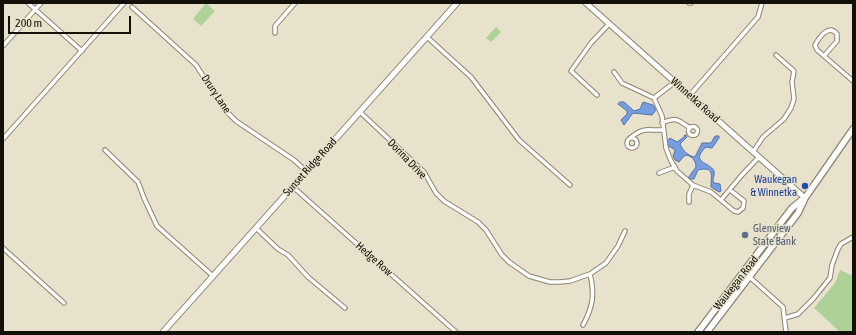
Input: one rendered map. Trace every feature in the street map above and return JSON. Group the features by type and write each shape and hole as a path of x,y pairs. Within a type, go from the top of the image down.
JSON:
{"main road":[{"name":"Waukegan Road","path":"708,332 798,213 805,198 853,129"},
{"name":"Waukegan Road","path":"698,332 792,208 805,198"}],"street":[{"path":"28,3 82,51"},
{"path":"3,46 41,3"},
{"path":"3,139 124,3"},
{"path":"275,33 275,26 295,3"},
{"name":"Sunset Ridge Road","path":"163,332 457,3"},
{"name":"Winnetka Road","path":"586,3 805,198"},
{"path":"690,95 758,17 762,3"},
{"name":"Drury Lane","path":"132,7 196,65 225,110 236,121 294,160 306,171"},
{"path":"597,95 571,70 591,43 609,24"},
{"path":"824,56 837,41 837,34 830,29 826,31 815,45 817,50 853,81"},
{"path":"427,37 471,77 519,140 570,184"},
{"path":"753,152 763,137 784,119 794,104 792,82 794,71 776,55"},
{"path":"614,72 622,83 654,98 662,116 666,148 671,161 692,185 711,192 734,211 738,212 742,208 744,201 730,190"},
{"path":"654,98 675,82"},
{"name":"Dorina Drive","path":"360,112 424,172 436,193 444,202 478,222 486,230 502,255 519,270 538,280 550,282 570,281 590,274 606,263 618,246 625,231"},
{"path":"662,123 675,118 690,128"},
{"path":"630,138 639,131 663,130"},
{"path":"105,150 138,182 146,204 157,226 213,276"},
{"path":"721,200 759,157"},
{"path":"659,173 675,167"},
{"path":"689,202 689,194 692,185"},
{"name":"Hedge Row","path":"293,187 456,332"},
{"path":"256,228 278,249 288,255 308,277 345,308"},
{"path":"785,318 798,314 813,299 830,278 832,265 838,248 841,244 853,237"},
{"path":"3,248 64,303"},
{"path":"744,272 783,307 786,332"},
{"path":"583,325 593,301 593,286 590,274"}],"green space":[{"path":"206,3 215,11 201,26 193,19"},
{"path":"496,27 501,32 491,42 486,38"},
{"path":"840,270 853,276 853,332 840,332 814,308 835,283"}],"water":[{"path":"620,102 624,102 634,111 640,109 643,102 653,105 656,110 652,115 633,113 624,125 621,120 627,114 627,111 618,104"},
{"path":"686,135 687,137 680,144 690,156 686,155 679,162 675,160 673,156 675,151 668,146 667,141 670,138 677,142"},
{"path":"715,136 719,136 712,148 706,147 701,152 700,159 714,171 713,181 714,183 720,184 721,191 719,192 711,187 711,173 707,169 698,170 694,179 688,178 696,167 690,156 695,157 702,143 711,143"}],"place":[{"name":"Waukegan & Winnetka","path":"805,186"},
{"name":"Glenview State Bank","path":"745,235"}]}
